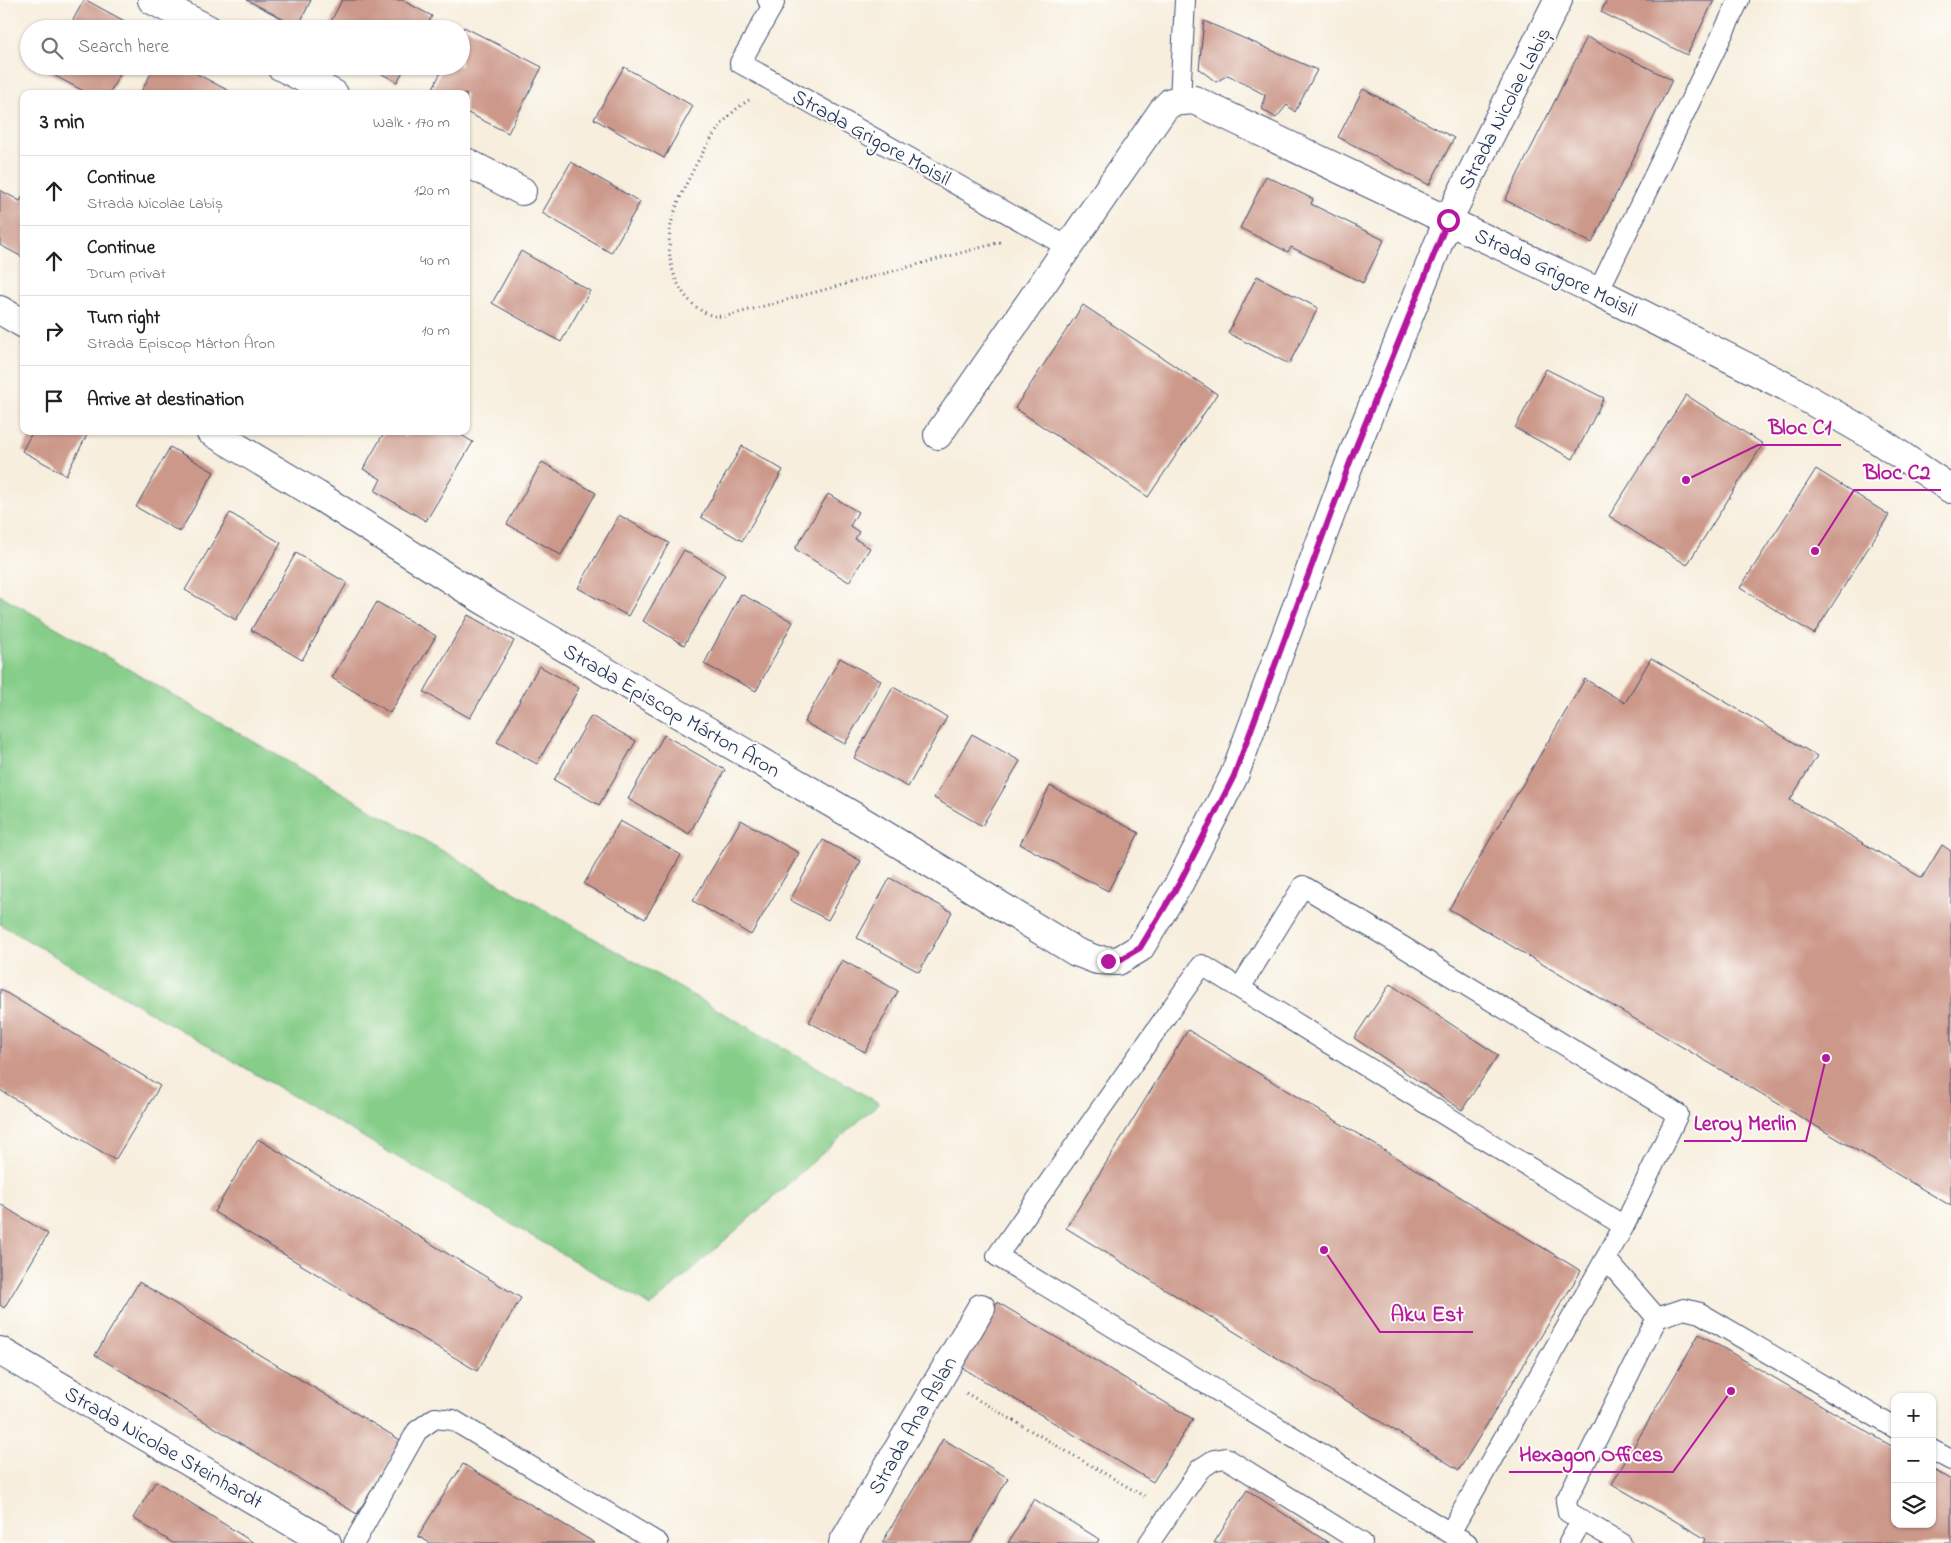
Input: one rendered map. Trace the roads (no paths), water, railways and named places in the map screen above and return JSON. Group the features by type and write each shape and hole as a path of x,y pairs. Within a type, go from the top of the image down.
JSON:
{"street":[{"path":"152,0 191,20"},
{"name":"Strada Nicolae Labiș","path":"1140,948 1180,882 1234,776 1353,454 1448,220 1558,0"},
{"path":"297,75 326,90"},
{"path":"938,436 1163,110 1171,102 1180,100"},
{"name":"Strada Grigore Moisil","path":"1180,100 1194,100 1207,104 1598,292 1787,387 1869,434 1951,489"},
{"path":"470,164 522,191"},
{"path":"0,310 20,322"},
{"name":"Strada Episcop Márton Áron","path":"217,435 317,495 483,600 857,818 1076,952 1097,960 1118,961 1140,948"},
{"name":"Strada Ana Aslan","path":"843,1543 981,1308"},
{"name":"Strada Nicolae Steinhardt","path":"0,1350 327,1543"}],"lane":[{"name":"Strada Grigore Moisil","path":"768,0 774,3 740,63 1068,247"},
{"path":"1180,100 1185,0"},
{"path":"1598,292 1739,0"},
{"path":"1240,988 1303,886 1678,1114 1624,1226 1450,1533"},
{"path":"1468,1543 997,1256 1202,965 1624,1226"},
{"path":"1606,1259 1657,1318"},
{"path":"1621,1543 1599,1537 1582,1520 1568,1512 1566,1502 1657,1318 1684,1309 1700,1312 1891,1426"},
{"path":"354,1543 416,1431 435,1418 453,1420 658,1543"},
{"path":"1936,1452 1951,1460"},
{"path":"1149,1543 1200,1469 1214,1460 1226,1458 1362,1543"},
{"path":"1569,1543 1582,1520"}],"place":[{"name":"Bloc C1","path":"1686,480"},
{"name":"Bloc C2","path":"1815,551"},
{"name":"Leroy Merlin","path":"1826,1058"},
{"name":"Aku Est","path":"1324,1250"},
{"name":"Hexagon Offices","path":"1731,1391"}]}
